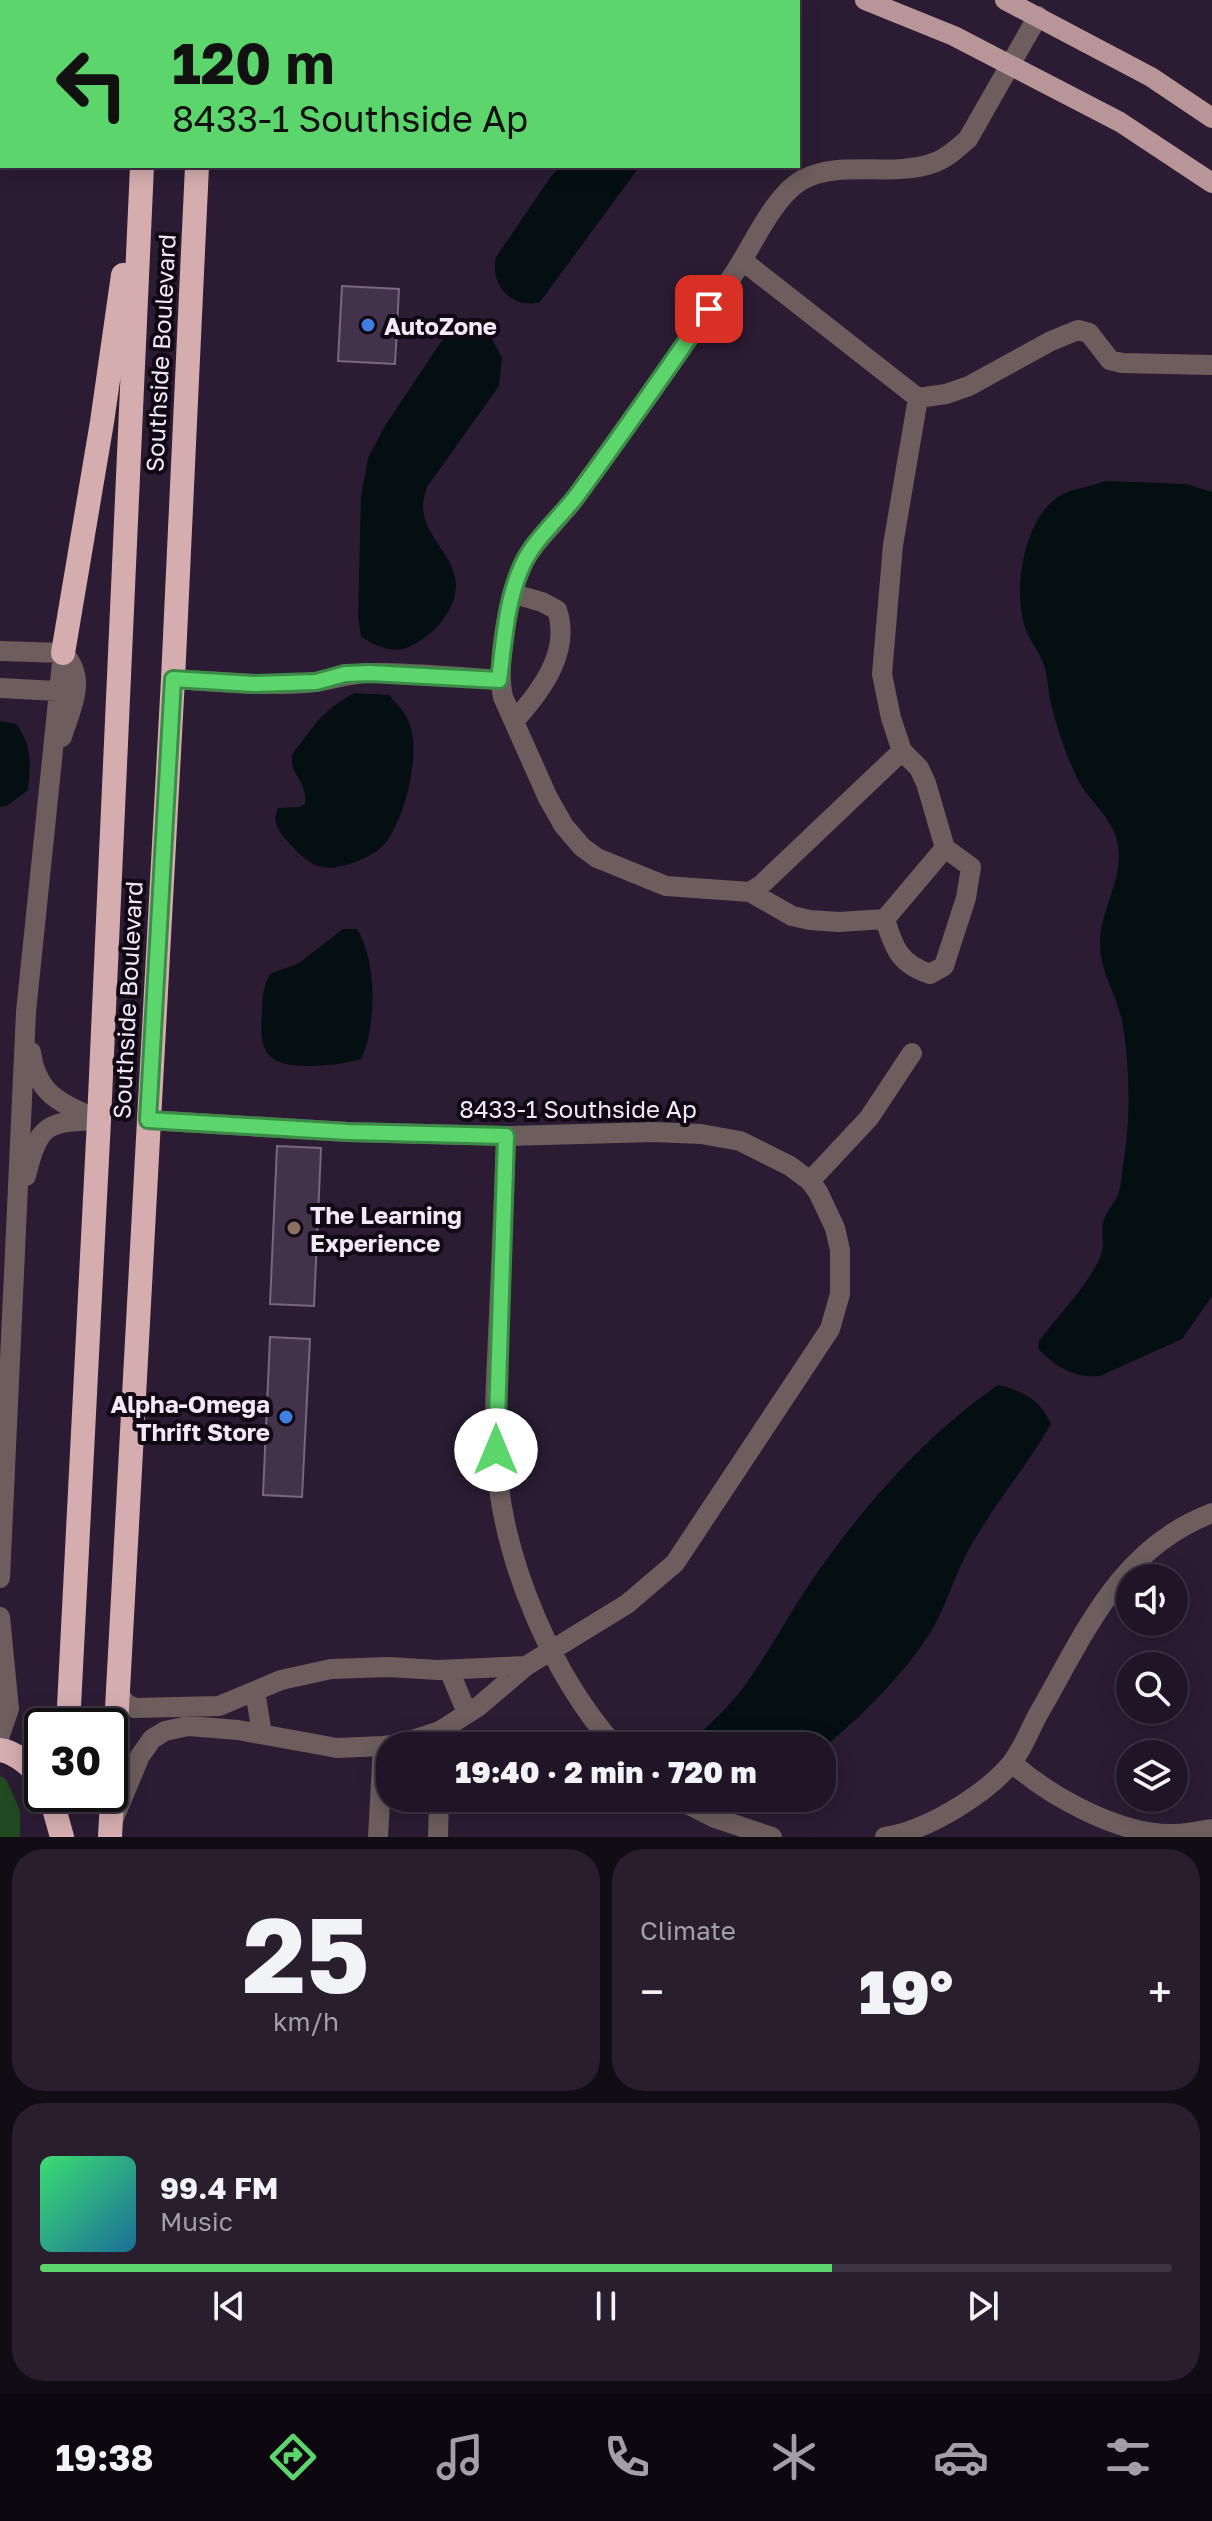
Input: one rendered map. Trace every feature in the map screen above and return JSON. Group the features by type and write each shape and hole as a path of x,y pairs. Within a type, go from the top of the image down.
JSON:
{"highway":[{"path":"63,653 102,422 140,168"},
{"name":"Southside Boulevard","path":"69,1708 99,1120 140,168"},
{"name":"Southside Boulevard","path":"110,1832 173,679 197,168"},
{"path":"0,1750 24,1762"},
{"path":"55,1812 62,1837"},
{"path":"62,1837 63,1812"}],"main road":[{"path":"865,0 954,36 1120,122 1212,183"},
{"path":"1005,0 1151,77 1212,118"}],"street":[{"path":"945,848 885,919 810,920 792,916 750,892 666,886 597,858 582,847 564,826 548,798 503,697 499,680 507,622 520,569 530,550 566,510 609,453 788,191 817,174 934,163 953,151 968,139 1038,16"},
{"path":"743,261 918,398 946,394 969,386 1051,341 1078,330 1089,333 1110,360 1122,363 1212,365"},
{"path":"885,919 899,956 909,965 930,974 944,966 966,898 971,867 945,848 926,783 919,768 902,751 882,674 893,545 918,398"},
{"path":"514,594 557,610 562,626 561,646 538,695 515,720"},
{"path":"0,651 63,653 74,664 77,678 75,693 49,779"},
{"path":"0,1578 26,1012 63,653"},
{"path":"173,679 254,684 316,682 345,674 370,673 499,680"},
{"path":"0,688 57,691"},
{"path":"750,892 902,751"},
{"path":"26,1012 34,1073 42,1086 69,1107 99,1120"},
{"path":"810,1181 869,1118 912,1053"},
{"path":"15,1219 31,1153 42,1133 59,1122 99,1120"},
{"name":"8433-1 Southside Ap","path":"148,1120 348,1132 506,1136 654,1132 723,1136 757,1147 810,1181 835,1228 840,1250 840,1294 830,1329 675,1563 627,1604 526,1666 446,1732"},
{"path":"506,1136 497,1366 497,1469 502,1513 512,1552 551,1653 605,1732"},
{"path":"885,1837 901,1835 953,1810 1012,1763 1069,1659 1116,1584 1138,1558 1156,1544 1212,1513"},
{"path":"0,1617 9,1709 0,1735"},
{"name":"8433-1 Southside Ap","path":"117,1691 126,1704 135,1708 219,1706 281,1680 331,1669 449,1670 526,1666"},
{"path":"449,1670 467,1713"},
{"path":"255,1691 262,1734"},
{"name":"8433-1 Southside Ap","path":"110,1832 140,1756 152,1739 165,1731 188,1726 262,1734 337,1748 376,1746"},
{"path":"1012,1763 1054,1793 1112,1822 1139,1830 1173,1834 1212,1829"},
{"path":"378,1837 379,1812"},
{"path":"438,1837 439,1812"},
{"path":"703,1812 772,1837"}],"green space":[{"path":"0,1776 6,1779 20,1810 20,1837 0,1837"}],"shaded area":[{"path":"560,168 639,168 540,302 520,302 505,293 499,285 496,257"},
{"path":"461,328 478,331 492,339 502,358 499,386 427,487 423,500 425,520 453,570 456,583 454,599 445,617 428,635 406,648 389,649 361,636 358,618 361,497 368,458 385,426 447,333"},
{"path":"1105,481 1186,484 1212,492 1212,1296 1182,1339 1100,1376 1091,1376 1066,1370 1038,1348 1039,1341 1080,1290 1100,1258 1103,1222 1118,1195 1121,1180 1129,1096 1127,1061 1121,1016 1103,965 1100,945 1103,920 1118,870 1118,845 1111,826 1082,786 1069,760 1053,713 1045,668 1026,630 1020,598 1023,560 1043,511 1065,493"},
{"path":"355,693 389,695 401,709 413,738 412,771 397,822 382,847 365,858 345,865 320,867 306,859 283,836 276,824 276,814 278,808 305,804 304,790 292,762 295,750 326,713"},
{"path":"0,721 16,724 28,747 30,763 28,790 7,806 0,807"},
{"path":"343,929 357,929 364,942 371,975 370,1029 361,1059 314,1066 278,1062 267,1053 261,1027 263,995 270,974 299,963"},
{"path":"998,1385 1030,1397 1042,1408 1051,1424 976,1536 934,1626 912,1659 868,1708 836,1737 836,1732 702,1732 743,1688 819,1570 858,1518 923,1447"}],"building":[{"name":"AutoZone","path":"342,286 399,289 395,364 338,361"},
{"path":"277,1146 321,1148 314,1306 270,1304"},
{"name":"Alpha-Omega Thrift Store","path":"270,1337 310,1339 302,1497 263,1495"}],"place":[{"name":"AutoZone","path":"368,325"},
{"name":"The Learning Experience","path":"294,1228"},
{"name":"Alpha-Omega Thrift Store","path":"286,1417"}],"route":[{"path":"496,1450 506,1136 348,1132 148,1120 173,679 254,684 316,682 345,674 370,673 499,680 507,622 520,569 530,550 566,510 609,453 709,309"}]}
